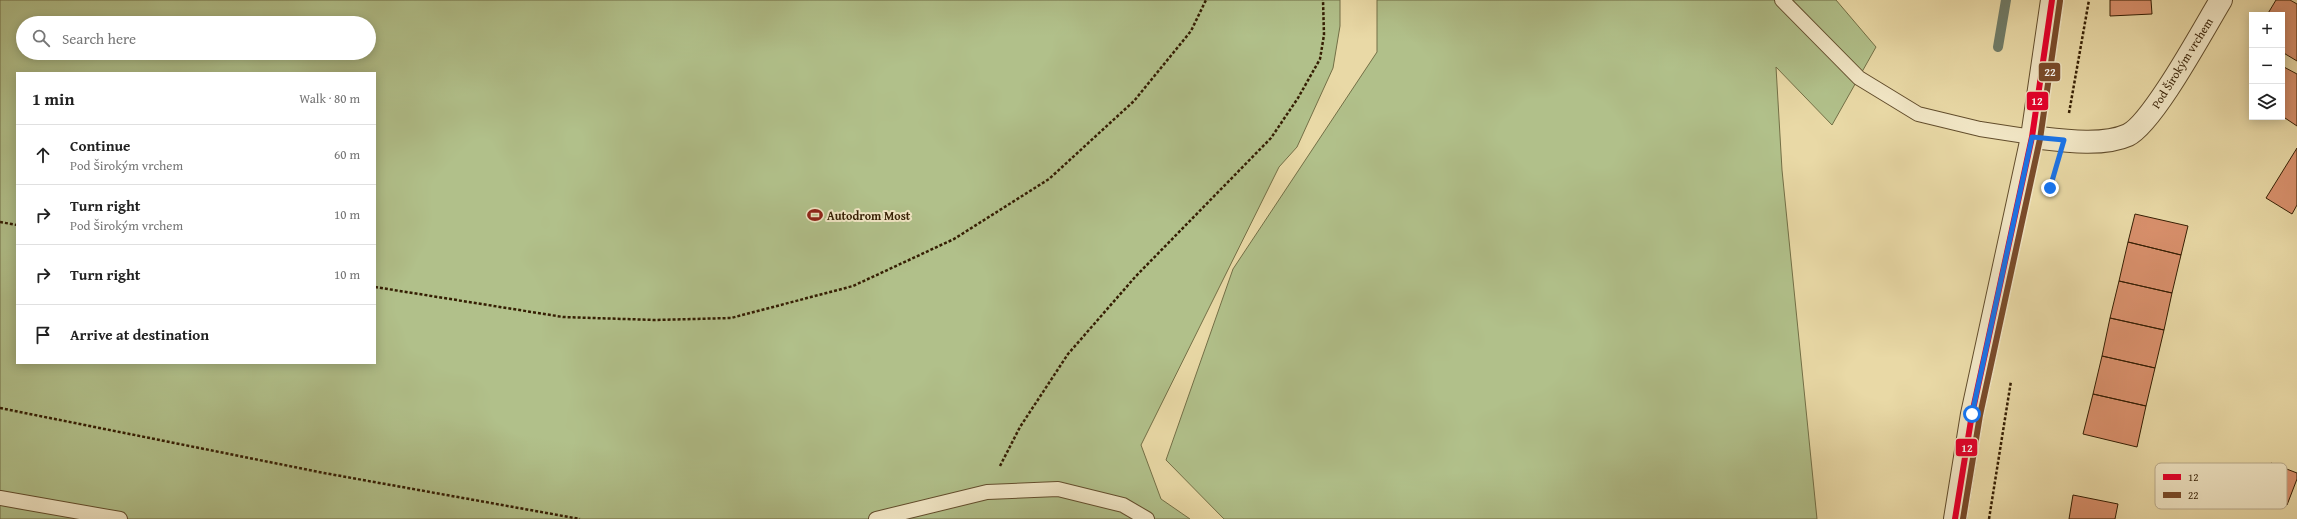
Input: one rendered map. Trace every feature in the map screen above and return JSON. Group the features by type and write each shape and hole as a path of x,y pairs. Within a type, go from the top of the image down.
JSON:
{"street":[{"path":"1955,519 1972,414 2032,137 2052,0"},
{"name":"Pod Širokým vrchem","path":"2032,137 2094,142 2129,135 2155,109 2220,0"}],"lane":[{"path":"1782,0 1859,78 1918,114 1980,129 2032,137"},
{"path":"876,519 987,492 1058,489 1123,505 1147,519"},
{"path":"0,498 120,519"}],"path":[{"path":"376,287 562,317 655,320 731,318 853,286 954,239 1049,179 1134,101 1191,31 1206,0"},
{"path":"987,492 1020,427 1068,354 1136,276 1271,138 1290,110 1320,59 1324,35 1323,0"},
{"path":"2064,140 2089,0"},
{"path":"0,222 16,225"},
{"path":"1989,519 2011,378"},
{"path":"0,408 324,473 580,519"}],"green space":[{"name":"Autodrom Most","path":"0,0 1340,0 1340,26 1333,68 1297,147 1279,167 1141,445 1161,499 1190,519 0,519"},
{"path":"1377,0 1836,0 1876,47 1832,125 1776,67 1782,170 1817,519 1224,519 1166,460 1233,269 1377,52"}],"building":[{"path":"2110,0 2151,0 2152,14 2110,16"},
{"path":"2276,0 2290,0 2297,4 2297,61 2285,54 2285,12 2269,12"},
{"path":"2285,68 2297,74 2297,126 2285,118"},
{"path":"2297,148 2297,205 2292,214 2266,198"},
{"path":"2135,214 2188,226 2181,255 2128,242"},
{"path":"2128,242 2181,255 2172,293 2119,281"},
{"path":"2119,281 2172,293 2164,330 2110,318"},
{"path":"2110,318 2164,330 2155,368 2102,356"},
{"path":"2102,356 2155,368 2146,406 2093,394"},
{"path":"2093,394 2146,406 2137,447 2083,434"},
{"path":"2287,469 2297,473 2297,479 2287,505"},
{"path":"2073,495 2118,504 2115,519 2069,519"}],"waterway":[{"path":"1998,47 2006,0"}],"transit line":[{"name":"12","path":"1955,519 1972,414 2032,137 2052,0"},
{"name":"22","path":"1963,519 1980,415 2040,139 2060,1"}],"place":[{"name":"Autodrom Most","path":"815,215"}],"route":[{"path":"1972,414 2032,137 2064,140 2050,188"}]}
